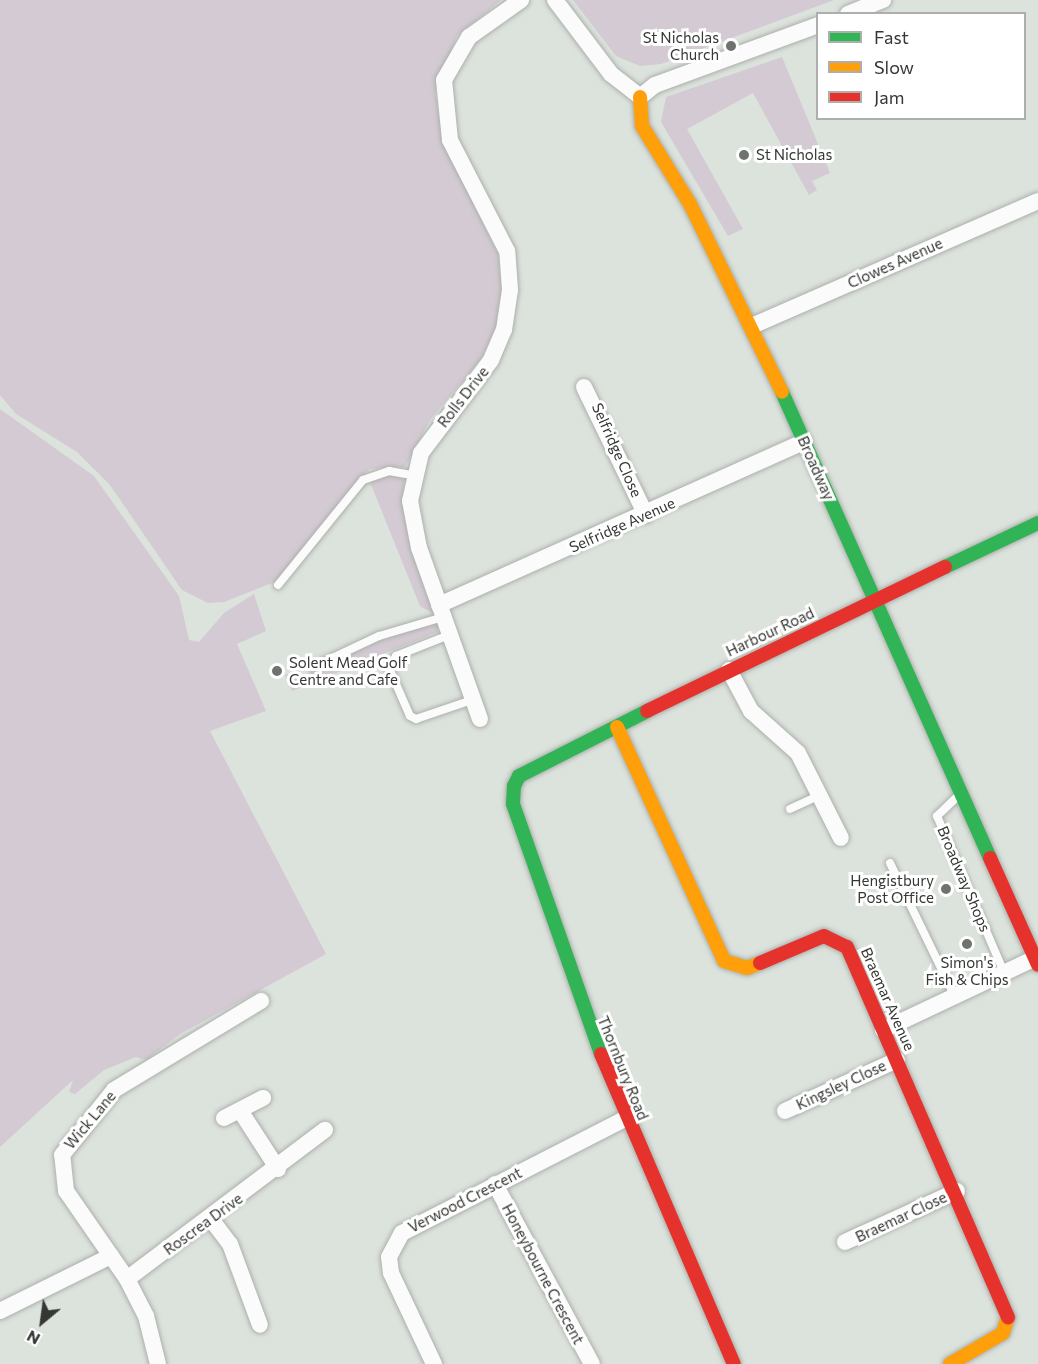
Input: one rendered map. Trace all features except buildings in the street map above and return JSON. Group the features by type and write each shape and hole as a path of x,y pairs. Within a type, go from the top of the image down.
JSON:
{"street":[{"name":"Rolls Drive","path":"480,719 412,523 412,475 431,437 478,381 504,330 510,290 507,251 450,140 444,80 469,37 521,0"},
{"path":"555,0 611,74 640,97 655,85 816,26"},
{"path":"853,12 883,0"},
{"name":"Broadway","path":"640,97 642,126 690,204 753,326 960,794 1037,962"},
{"name":"Clowes Avenue","path":"753,326 1038,201"},
{"name":"Selfridge Close","path":"584,387 646,515"},
{"name":"Selfridge Avenue","path":"441,611 804,442"},
{"name":"Harbour Road","path":"519,776 729,670 1038,523"},
{"path":"729,670 751,711 798,753 841,838"},
{"name":"Braemar Avenue","path":"617,727 724,961 747,968 824,936 837,939 847,947 1010,1311 1003,1333 950,1364"},
{"name":"Thornbury Road","path":"519,776 513,804 578,1001 625,1119 734,1364"},
{"path":"883,1029 1004,972 1037,962"},
{"name":"Wick Lane","path":"158,1364 147,1316 127,1279 66,1191 59,1167 65,1146 114,1090 261,1001"},
{"name":"Kingsley Close","path":"785,1111 897,1060"},
{"path":"224,1118 242,1112 262,1098"},
{"path":"242,1112 278,1169"},
{"name":"Verwood Crescent","path":"434,1364 391,1273 389,1257 402,1233 625,1119"},
{"name":"Roscrea Drive","path":"127,1279 278,1169 325,1130"},
{"name":"Honeybourne Crescent","path":"495,1185 592,1364"},
{"name":"Braemar Close","path":"844,1242 957,1191"},
{"path":"211,1219 230,1244 260,1325"},
{"path":"0,1311 111,1256"}],"lane":[{"path":"278,585 363,480 389,471 412,475"},
{"path":"313,667 441,611"},
{"path":"449,635 390,661 410,716 422,718 472,700"},
{"name":"Broadway Shops","path":"960,794 937,816 1004,972"},
{"path":"790,809 820,795"},
{"path":"890,863 954,995"}],"shaded area":[{"path":"0,0 501,0 457,36 435,92 443,141 498,254 502,291 496,327 481,359 430,420 405,467 369,469 277,581 224,602 208,603 182,590 110,485 77,452 16,414 0,395"},
{"path":"573,0 834,0 661,64 640,66 616,56"},
{"path":"782,57 830,173 812,181 817,190 809,195 753,93 687,129 743,229 728,236 661,122 666,97"},
{"path":"0,409 94,476 179,596 189,640 199,642 224,613 254,594 266,631 237,644 266,711 210,731 326,954 180,1034 146,1060 136,1057 104,1070 75,1094 69,1092 73,1080 0,1147"},
{"path":"388,475 404,479 403,505 436,615 420,606 370,482"},
{"path":"440,622 437,632 292,691 285,675 296,670 300,677 383,639"}],"traffic: fast":[{"path":"782,392 990,858"},
{"path":"945,567 1038,523"},
{"path":"601,1054 513,804 514,786 519,776 647,711"}],"traffic: slow":[{"path":"640,97 642,126 690,204 782,392"},
{"path":"617,727 724,961 747,968 760,963"},
{"path":"950,1364 1003,1333 1008,1317"}],"traffic: jam":[{"path":"647,711 945,567"},
{"path":"990,858 1038,965"},
{"path":"760,963 824,936 847,947 1008,1317"},
{"path":"601,1054 734,1364"}],"place":[{"name":"St Nicholas Church","path":"731,46"},
{"name":"St Nicholas","path":"744,155"},
{"name":"Solent Mead Golf Centre and Cafe","path":"277,671"},
{"name":"Hengistbury Post Office","path":"946,889"},
{"name":"Simon's Fish & Chips","path":"967,944"}]}
